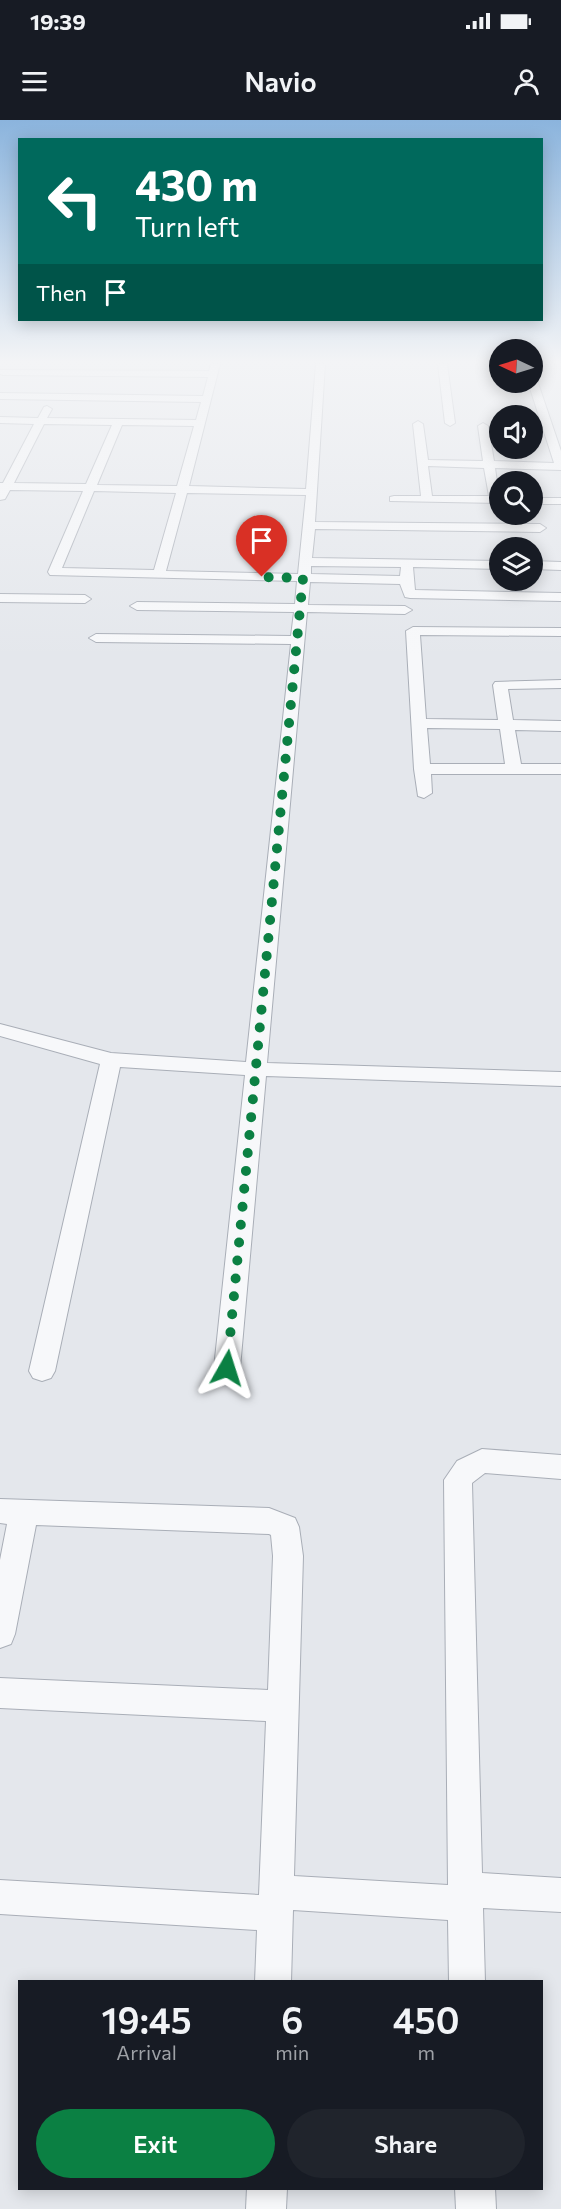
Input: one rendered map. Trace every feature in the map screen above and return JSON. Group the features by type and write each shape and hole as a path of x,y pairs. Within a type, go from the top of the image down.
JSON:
{"street":[{"path":"0,498 3,487 18,461"},
{"path":"100,461 54,572 159,575 304,570 407,563 489,565"},
{"path":"159,575 190,461"},
{"path":"227,1368 314,461"},
{"path":"488,461 490,471"},
{"path":"427,499 423,464 561,466"},
{"path":"3,487 312,492"},
{"path":"394,499 489,500"},
{"path":"543,501 561,501"},
{"path":"309,525 540,528"},
{"path":"407,563 407,590 410,594 561,597"},
{"path":"543,565 561,566"},
{"path":"304,570 406,579"},
{"path":"0,598 85,599"},
{"path":"137,606 405,610"},
{"path":"424,793 413,631 561,632"},
{"path":"96,638 297,640"},
{"path":"513,768 500,685 561,684"},
{"path":"419,723 561,726"},
{"path":"422,769 561,769"},
{"path":"0,1030 111,1060 256,1069 561,1080"},
{"path":"42,1371 111,1060"},
{"path":"467,1980 458,1480 467,1469 482,1461 561,1467"},
{"path":"0,1634 12,1511 269,1521 285,1527 288,1556 273,1980"},
{"path":"0,1693 283,1706"},
{"path":"0,1897 276,1902 561,1895"},
{"path":"266,2209 267,2190"}],"route":[{"path":"227,1368 303,578 262,577"}]}
